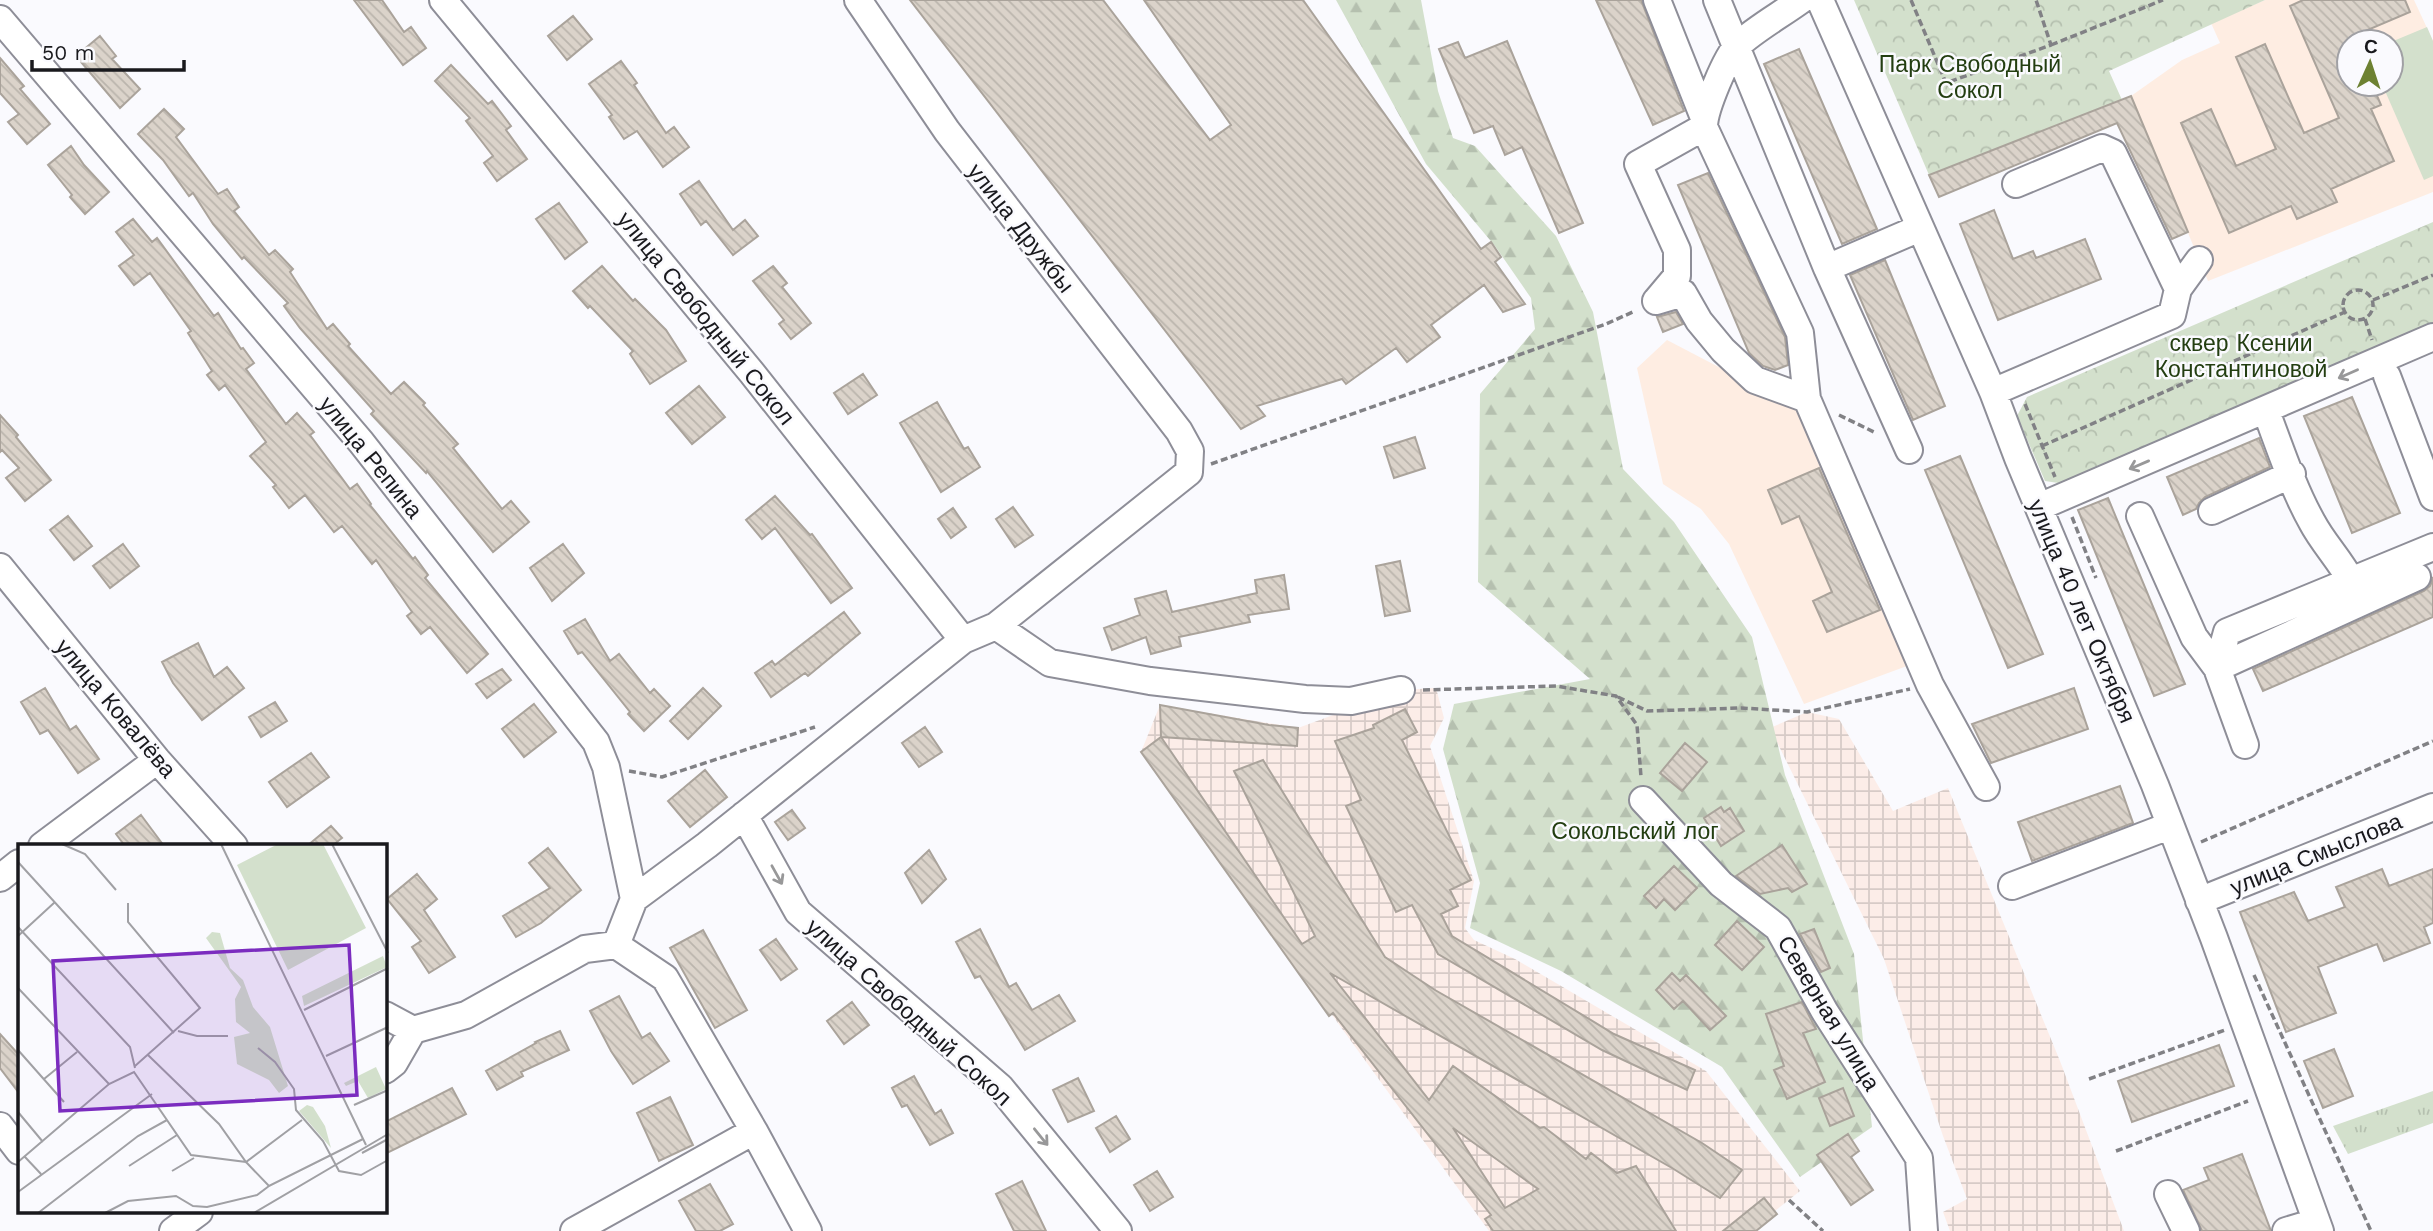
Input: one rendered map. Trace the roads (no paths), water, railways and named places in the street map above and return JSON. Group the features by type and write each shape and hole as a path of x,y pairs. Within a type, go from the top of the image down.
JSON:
{"street":[{"name":"улица Свободный Сокол","path":"443,0 752,373 963,640"},
{"name":"улица Дружбы","path":"858,0 947,131 1178,431 1189,462 996,626"},
{"path":"1657,0 1704,122 1800,332 1807,399 1930,685 1986,787"},
{"path":"1717,0 1828,268 1909,450"},
{"path":"1801,0 1737,46 1720,76 1704,122 1638,164 1677,250 1677,276 1656,301 1683,293 1699,321 1723,350 1755,380 1807,399"},
{"name":"улица 40 лет Октября","path":"1820,0 1993,392 2155,785 2318,1227"},
{"name":"улица Репина","path":"0,19 361,442 596,742 606,767 634,899"},
{"path":"2016,184 2102,148 2113,153 2178,289"},
{"path":"1828,268 1920,228"},
{"path":"1993,392 2172,315 2178,289 2199,260"},
{"path":"2039,508 2433,337"},
{"path":"2387,376 2433,497"},
{"path":"2266,411 2311,520 2351,581"},
{"path":"2212,512 2292,474"},
{"path":"2140,516 2194,638 2217,668 2245,745"},
{"path":"2217,668 2227,632 2433,547"},
{"name":"улица Ковалёва","path":"0,567 158,760 232,844"},
{"path":"2217,668 2417,577"},
{"path":"616,945 634,899 963,640 996,626 1050,663 1150,681 1305,699 1351,701 1401,690"},
{"path":"46,844 158,760"},
{"name":"Северная улица","path":"1643,800 1721,884 1778,928 1825,1012 1919,1158 1924,1231"},
{"name":"улица Смыслова","path":"2199,901 2433,807"},
{"name":"улица Свободный Сокол","path":"744,815 798,912 1000,1087 1118,1231"},
{"path":"2012,886 2169,826"},
{"path":"0,878 18,864"},
{"path":"387,1016 413,1030 466,1015 586,948 616,945 666,978 754,1130 808,1231"},
{"path":"387,1068 394,1063 413,1030"},
{"path":"0,1126 18,1150"},
{"path":"574,1231 754,1130"},
{"path":"2168,1194 2186,1231"},
{"path":"173,1231 196,1214"},
{"path":"2286,1231 2318,1227"}],"park label":[{"name":"Парк Свободный Сокол","path":"1970,77"},
{"name":"сквер Ксении Константиновой","path":"2241,356"},
{"name":"Сокольский лог","path":"1635,831"}]}
